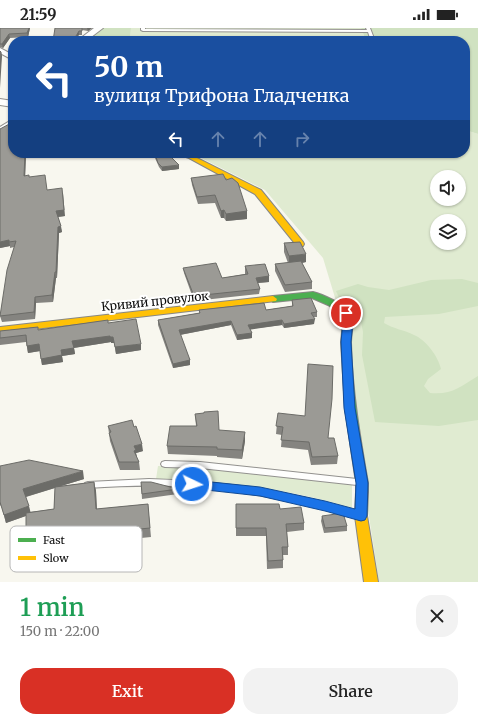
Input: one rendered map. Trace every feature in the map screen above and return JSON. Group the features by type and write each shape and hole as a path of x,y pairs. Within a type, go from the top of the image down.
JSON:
{"street":[{"path":"88,36 100,28"},
{"path":"193,158 258,192 300,244"},
{"name":"Кривий провулок","path":"0,330 313,295 331,303 346,313 348,321 346,342 350,408 362,483"},
{"path":"362,483 361,516 371,582"}],"lane":[{"path":"143,28 143,30 369,29"},
{"path":"165,464 200,465 362,483"},
{"path":"80,486 149,482 207,485 260,492 325,506 361,516"}],"green space":[{"path":"103,28 131,28 130,36 91,36"},
{"path":"131,28 361,28 364,36 130,36"},
{"path":"361,28 478,28 478,134 470,132 470,36 364,36"},
{"path":"470,132 478,134 478,582 379,582 336,301 323,258 265,190 201,158 470,158"},
{"path":"462,279 478,283 478,306 439,314 385,317 384,323 418,337 434,354 441,369 428,379 424,386 430,393 444,393 456,389 478,376 478,420 439,426 375,422 362,355 363,332 359,311 340,300 336,291 358,284 389,290 431,280"},
{"path":"158,466 201,467 345,483 352,485 352,509 281,491 156,479"}],"building":[{"path":"0,28 29,28 27,33 9,34 2,44 0,44"},
{"path":"55,28 82,28 82,31 79,31 76,36 54,36"},
{"path":"0,51 1,52 0,72"},
{"path":"8,125 8,158 25,158 24,176 29,175 29,177 45,175 47,190 62,188 64,210 56,211 61,226 58,227 56,272 52,295 35,297 34,312 0,316 7,270 16,241 9,242 9,240 0,242 0,129"},
{"path":"156,158 172,158 179,165 162,167 158,163"},
{"path":"223,174 226,180 232,178 238,183 247,211 226,214 224,210 221,211 215,195 197,197 191,178"},
{"path":"300,242 306,254 289,256 284,243"},
{"path":"301,261 312,282 285,285 275,264"},
{"path":"216,263 222,278 248,274 245,266 265,264 269,276 256,278 260,289 194,296 183,268"},
{"path":"311,298 317,312 311,313 315,319 284,324 282,320 248,325 252,333 237,335 231,321 179,330 190,360 173,364 158,320 200,313 199,310 264,303 266,310 293,306 292,300"},
{"path":"136,319 141,344 115,347 113,337 110,336 72,341 74,348 61,350 62,355 41,359 39,344 27,346 26,335 0,338 0,331 38,327 38,330 108,320 108,323"},
{"path":"308,364 333,366 332,399 328,438 334,438 338,456 312,457 309,442 281,440 283,427 276,426 278,413 305,416"},
{"path":"218,411 219,430 245,432 242,450 217,449 217,447 167,446 170,426 197,426 195,414"},
{"path":"132,420 134,427 136,426 142,444 134,446 136,450 134,451 139,462 119,462 108,426"},
{"path":"29,460 83,471 23,489 29,506 4,515 0,502 0,466"},
{"path":"94,482 96,509 148,504 150,528 142,529 142,526 26,526 26,513 54,509 55,487"},
{"path":"141,482 151,482 178,489 142,494"},
{"path":"236,504 279,504 280,509 301,507 304,523 286,524 288,547 282,547 283,560 268,561 266,528 236,528"},
{"path":"343,513 347,526 325,528 322,516"}],"traffic: fast":[{"path":"273,299 313,295 331,303 346,313 348,321 346,342 350,408 362,483 362,492"}],"traffic: slow":[{"path":"193,158 258,192 300,244"},
{"path":"0,330 273,299"},
{"path":"362,492 361,516 371,582"}],"route":[{"path":"192,484 260,492 325,506 361,516 362,483 350,408 346,342 348,321 346,313"}]}
